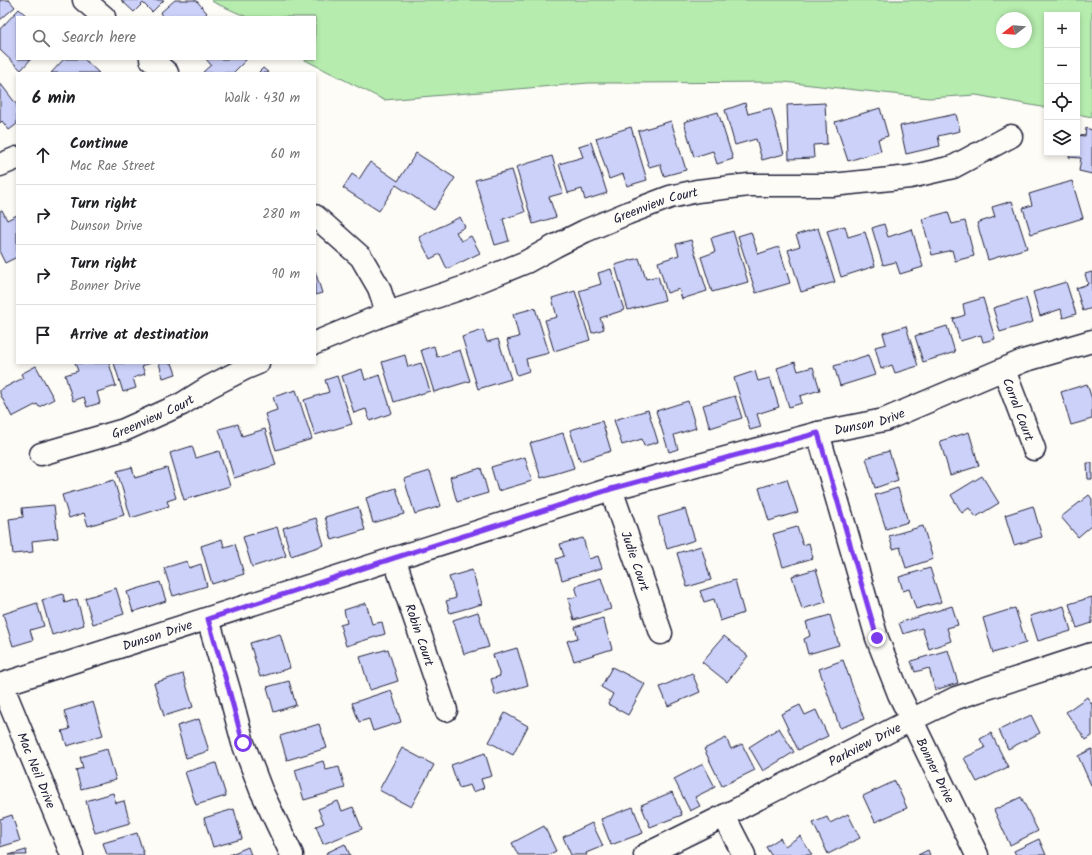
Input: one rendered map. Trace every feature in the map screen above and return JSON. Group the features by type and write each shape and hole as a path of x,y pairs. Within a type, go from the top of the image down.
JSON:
{"street":[{"path":"84,0 103,16"},
{"path":"152,60 166,72"},
{"name":"Greenview Court","path":"316,343 385,314 472,284 526,262 585,231 670,197 697,191 749,185 832,185 910,177 953,167 1011,136"},
{"path":"0,165 16,158"},
{"path":"316,217 361,257 379,288 384,303 385,314"},
{"name":"Dunson Drive","path":"1,685 611,489 818,433 884,420 1023,361 1092,340"},
{"name":"Greenview Court","path":"41,454 124,430 182,404 210,387 256,364"},
{"name":"Corral Court","path":"1004,370 1034,449"},
{"name":"Bonner Drive","path":"818,433 877,638 899,694 977,855"},
{"name":"Judie Court","path":"611,489 661,633"},
{"name":"Robin Court","path":"394,558 446,710"},
{"path":"208,619 243,743 261,790 292,855"},
{"name":"Parkview Drive","path":"646,855 956,698 1092,654"},
{"name":"Mac Neil Drive","path":"1,685 72,855"},
{"path":"724,816 744,855"}],"green space":[{"path":"211,0 1092,0 1092,117 1080,115 1080,12 1044,12 1044,107 976,95 929,98 784,82 589,83 384,100 305,60 316,60 316,16 245,16"}],"building":[{"path":"0,0 9,0 15,7 0,20"},
{"path":"121,0 164,0 152,12 143,3 134,12"},
{"path":"175,0 196,0 207,13 204,16 162,16 160,13"},
{"path":"19,9 27,16 16,16 16,60 30,60 21,70 0,50 0,29"},
{"path":"63,60 85,60 98,72 52,72"},
{"path":"207,60 246,60 234,72 203,72 211,65"},
{"path":"263,68 268,72 259,72"},
{"path":"0,83 16,104 16,125 9,130 2,121 0,123"},
{"path":"745,103 748,114 771,108 784,154 762,160 756,139 735,145 725,110"},
{"path":"825,103 827,144 813,145 814,158 789,159 787,105"},
{"path":"880,108 888,136 878,139 881,151 848,161 835,122"},
{"path":"718,112 733,159 717,164 713,151 694,157 684,122"},
{"path":"956,114 960,131 938,136 940,146 906,154 900,126"},
{"path":"671,121 686,170 664,176 660,164 649,167 638,131"},
{"path":"631,127 647,180 627,186 623,174 609,179 596,138"},
{"path":"1086,128 1092,130 1092,174 1079,171 1081,158 1069,157 1080,156 1080,135 1085,136"},
{"path":"591,142 607,193 585,200 582,189 568,193 559,164 583,157 579,146"},
{"path":"416,153 455,178 434,210 396,185 379,211 343,188 352,174 359,179 370,162 398,181"},
{"path":"552,156 563,193 549,197 556,217 533,224 516,167"},
{"path":"512,170 525,212 503,219 509,241 495,245 475,180"},
{"path":"1072,181 1083,218 1031,234 1023,208 1032,205 1029,194"},
{"path":"1012,201 1027,248 988,260 977,223 995,217 992,207"},
{"path":"2,210 7,220 16,216 16,258 5,263 0,253 0,211"},
{"path":"948,212 952,224 965,221 974,256 955,261 952,250 932,255 922,219"},
{"path":"460,217 465,227 456,232 461,241 471,236 480,253 447,269 440,254 430,259 419,237"},
{"path":"884,224 888,237 912,229 923,267 900,274 896,262 883,265 872,228"},
{"path":"845,226 848,237 865,232 875,266 841,277 827,231"},
{"path":"818,228 835,282 801,292 788,250 800,246 796,235"},
{"path":"733,231 748,282 712,292 701,257 715,252 711,238"},
{"path":"751,232 758,254 779,247 790,283 756,293 738,236"},
{"path":"691,240 707,291 682,299 679,289 667,293 658,262 679,255 676,244"},
{"path":"639,258 646,279 658,276 665,300 628,310 615,265"},
{"path":"611,269 624,310 600,318 604,329 592,333 579,291 601,284 598,273"},
{"path":"1092,272 1092,308 1083,311 1076,288 1088,284 1085,274"},
{"path":"316,274 322,293 316,295"},
{"path":"1066,282 1076,314 1063,318 1061,309 1040,316 1033,292"},
{"path":"575,291 590,340 554,351 545,320 557,317 552,298"},
{"path":"983,298 995,339 983,342 981,335 960,341 953,319 965,315 963,304"},
{"path":"1026,298 1033,322 1000,332 993,308"},
{"path":"535,308 549,353 526,359 529,371 517,375 507,340 519,337 513,314"},
{"path":"906,326 918,366 895,373 892,365 881,369 875,347 886,344 883,333"},
{"path":"947,326 955,352 923,362 915,336"},
{"path":"483,330 487,342 498,339 511,379 478,389 462,337"},
{"path":"434,346 437,357 460,350 470,381 434,392 421,350"},
{"path":"405,355 408,367 421,363 430,391 394,402 382,362"},
{"path":"868,355 875,375 840,386 834,366"},
{"path":"795,362 798,371 813,367 820,390 800,396 802,403 789,407 777,368"},
{"path":"75,364 109,364 116,386 97,392 100,403 87,407 84,397 73,401 65,375 78,371"},
{"path":"114,364 148,364 142,366 145,374 133,378 136,388 123,392"},
{"path":"159,364 172,364 176,374 163,378"},
{"path":"36,366 54,399 39,407 37,404 12,417 0,394 0,390 23,378 21,374"},
{"path":"362,369 365,380 380,375 392,413 370,421 366,409 354,413 342,376"},
{"path":"755,371 758,381 770,378 779,407 757,414 761,427 750,430 734,378"},
{"path":"337,376 352,424 315,435 304,400 329,392 325,380"},
{"path":"1087,384 1092,399 1092,419 1071,425 1061,392"},
{"path":"296,390 312,439 276,450 265,414 277,410 273,397"},
{"path":"735,396 742,418 710,428 703,405"},
{"path":"688,401 696,428 674,435 678,449 669,452 656,411"},
{"path":"648,410 658,442 644,446 642,439 622,445 614,420"},
{"path":"602,421 611,451 580,461 570,430"},
{"path":"238,424 242,436 265,429 276,465 234,478 219,429"},
{"path":"969,432 979,466 950,475 940,441"},
{"path":"563,433 574,468 541,478 530,443"},
{"path":"192,446 196,458 219,451 230,486 184,500 170,453"},
{"path":"889,451 898,480 875,488 866,458"},
{"path":"525,457 532,481 498,491 491,467"},
{"path":"1087,463 1092,463 1092,479 1088,479"},
{"path":"132,467 135,478 167,468 176,498 167,501 169,506 131,518 117,471"},
{"path":"481,468 488,493 457,502 450,477"},
{"path":"430,471 441,506 415,514 404,479"},
{"path":"982,476 999,503 976,517 969,508 962,513 951,495"},
{"path":"787,479 798,512 769,521 759,488"},
{"path":"114,480 124,515 88,526 84,513 69,518 62,495"},
{"path":"396,488 404,514 373,523 366,498"},
{"path":"898,488 908,522 886,529 875,495"},
{"path":"1089,495 1092,499 1092,525 1078,537 1061,517"},
{"path":"54,505 58,538 32,541 33,552 13,554 9,519 23,517 22,508"},
{"path":"1033,506 1042,537 1014,545 1005,515"},
{"path":"358,507 365,530 332,540 325,517"},
{"path":"685,509 695,540 667,549 658,517"},
{"path":"316,518 324,545 291,556 283,528"},
{"path":"923,526 933,559 906,568 900,547 893,549 889,536"},
{"path":"277,527 286,556 252,567 243,537"},
{"path":"797,527 803,545 809,543 813,558 783,567 773,534"},
{"path":"583,538 589,559 598,556 602,568 562,580 556,559 564,556 560,544"},
{"path":"222,539 224,547 235,544 244,574 212,584 201,546"},
{"path":"701,546 711,580 687,587 677,553"},
{"path":"187,561 189,568 201,564 207,586 173,596 164,568"},
{"path":"930,568 941,602 916,609 909,589 903,591 899,577"},
{"path":"816,569 826,602 802,609 792,576"},
{"path":"472,570 482,604 450,613 446,601 456,598 449,577"},
{"path":"601,578 611,609 574,620 568,599 578,596 575,586"},
{"path":"735,580 744,613 720,621 714,599 704,602 700,591"},
{"path":"160,582 166,601 133,612 127,592"},
{"path":"116,588 124,614 93,624 85,598"},
{"path":"63,594 65,603 77,599 84,625 52,635 42,600"},
{"path":"1092,597 1092,623 1077,628 1069,604"},
{"path":"37,603 44,626 30,630 33,640 13,646 3,614"},
{"path":"366,603 372,624 382,622 385,634 346,646 340,625 347,623 344,610"},
{"path":"952,606 958,625 947,628 951,641 929,649 922,628 903,634 899,623"},
{"path":"1064,606 1071,631 1038,641 1030,616"},
{"path":"1015,608 1026,643 993,653 983,618"},
{"path":"478,612 489,647 464,654 453,620"},
{"path":"830,615 839,645 808,654 804,639 810,636 806,622"},
{"path":"603,618 612,649 574,661 567,641 578,638 575,627"},
{"path":"280,634 290,668 260,677 250,643"},
{"path":"724,636 748,656 727,682 702,662"},
{"path":"517,648 528,685 495,695 491,679 500,676 493,655"},
{"path":"388,649 398,681 370,690 360,657"},
{"path":"948,650 958,683 935,690 929,668 915,672 911,661"},
{"path":"843,660 864,719 840,728 819,669"},
{"path":"612,667 645,684 628,715 608,704 613,694 601,687"},
{"path":"692,673 700,692 668,706 660,687"},
{"path":"183,674 193,707 164,716 154,683"},
{"path":"289,681 296,705 274,712 267,687"},
{"path":"391,690 401,722 373,731 369,719 359,722 352,703"},
{"path":"1087,697 1092,704 1092,736 1086,740 1066,712"},
{"path":"93,702 103,735 67,746 62,731 70,729 64,711"},
{"path":"800,705 805,715 816,710 828,736 798,750 781,714"},
{"path":"505,713 528,726 513,755 489,742"},
{"path":"1031,715 1040,733 1008,749 999,730"},
{"path":"199,719 209,751 186,758 177,726"},
{"path":"319,724 327,748 287,760 280,736"},
{"path":"779,728 794,752 763,771 749,747"},
{"path":"991,733 1008,767 977,782 964,758 985,748 980,739"},
{"path":"726,738 731,749 742,744 755,770 722,786 704,749"},
{"path":"402,748 434,765 411,807 379,790"},
{"path":"107,749 116,780 81,789 76,770 83,768 80,757"},
{"path":"1092,749 1092,785 1091,785 1078,756"},
{"path":"485,753 492,776 481,779 484,788 473,792 470,785 459,788 451,765"},
{"path":"323,761 326,770 339,767 345,788 304,800 295,770"},
{"path":"216,763 226,796 196,805 185,772"},
{"path":"703,764 715,787 695,797 700,806 690,811 674,779"},
{"path":"895,781 907,808 875,822 863,796"},
{"path":"672,792 682,815 650,827 641,805"},
{"path":"113,793 116,803 124,801 130,823 95,833 86,801"},
{"path":"1021,797 1038,831 1010,845 994,810"},
{"path":"338,801 342,811 353,807 362,829 323,844 316,826 324,823 318,809"},
{"path":"633,807 643,833 611,845 601,819"},
{"path":"234,809 242,839 213,847 204,818"},
{"path":"848,814 860,838 828,854 813,823 827,817 830,823"},
{"path":"12,815 20,841 0,847 0,819"},
{"path":"592,823 603,846 586,853 587,855 571,855 563,837"},
{"path":"544,826 556,851 548,855 518,855 512,843"},
{"path":"137,833 144,855 107,855 103,843"},
{"path":"800,836 812,855 771,855 766,847 780,838 785,846"},
{"path":"1039,839 1046,855 1016,855 1014,851"},
{"path":"345,844 350,855 327,855 326,853"},
{"path":"248,847 251,855 229,855"},
{"path":"26,850 27,855 9,855"},
{"path":"928,850 930,855 918,855"}],"route":[{"path":"243,743 208,619 611,489 818,433 877,638"}]}
